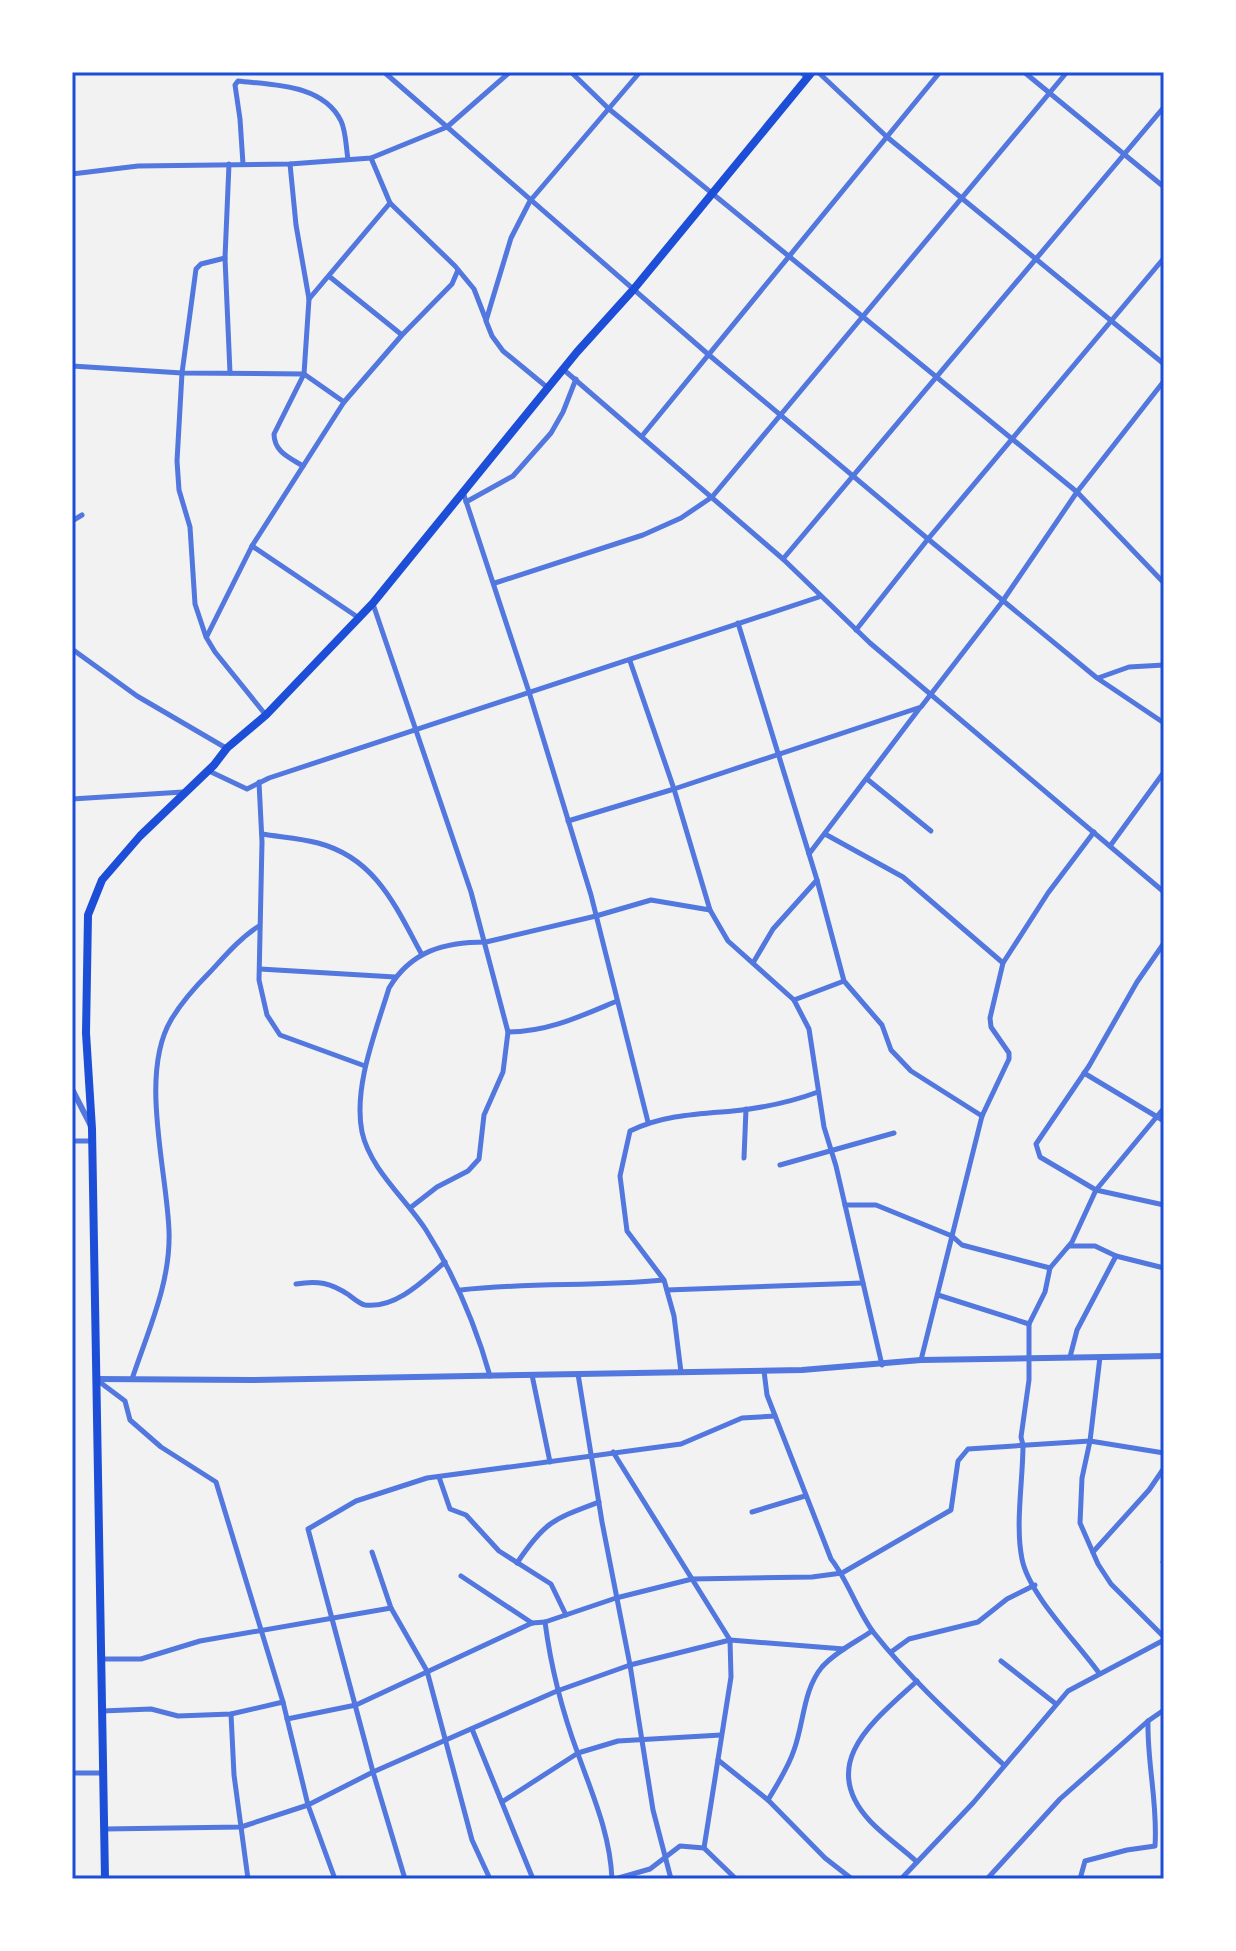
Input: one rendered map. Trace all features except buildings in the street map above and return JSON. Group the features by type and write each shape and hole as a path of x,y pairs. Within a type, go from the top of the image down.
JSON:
{"main road":[{"path":"105,1879 92,1129 86,1033 88,915 102,880 140,836 227,748 266,715 373,603 810,73"}],"street":[{"path":"384,72 633,290 1002,602 1097,678 1164,723"},
{"path":"72,174 138,166 290,164 371,158 447,127 510,72"},
{"path":"571,72 609,109 1077,492 1164,583"},
{"path":"486,321 511,238 530,201 640,72"},
{"path":"642,436 940,72"},
{"path":"1024,72 1164,187"},
{"path":"495,583 643,535 681,518 712,497 1067,72"},
{"path":"810,73 1164,364"},
{"path":"243,164 235,90 238,81 289,87 323,99 341,121 348,159"},
{"path":"783,559 1164,107"},
{"path":"371,158 390,203 474,289 492,336 503,351 549,388"},
{"path":"229,164 225,258 230,373"},
{"path":"290,164 296,225 309,299 304,374 274,434 274,442 278,451 303,466"},
{"path":"309,299 390,203"},
{"path":"225,258 201,264 196,269 182,373 177,476 190,527 195,604 206,637 266,715"},
{"path":"856,630 928,539 1164,258"},
{"path":"206,637 252,546 344,402 402,335 452,284 458,270"},
{"path":"330,277 402,335"},
{"path":"72,366 182,373 304,374 344,402"},
{"path":"564,370 783,559 856,630 1164,892"},
{"path":"466,502 513,476 551,433 576,379"},
{"path":"809,855 1002,602 1077,492 1164,381"},
{"path":"463,491 495,583 596,916 648,1122"},
{"path":"72,521 82,515"},
{"path":"252,546 359,618"},
{"path":"208,770 247,789 259,782 820,597"},
{"path":"373,603 418,730 486,942 508,1032 503,1072 484,1115 479,1159 468,1171 437,1187 410,1208"},
{"path":"738,623 817,880 844,981 882,1025 891,1050 911,1071 982,1116"},
{"path":"72,649 137,696 227,748"},
{"path":"630,661 674,789 710,910 728,941 794,1000 809,1029 824,1127 882,1365"},
{"path":"1097,678 1129,667 1164,665"},
{"path":"568,821 921,707"},
{"path":"1110,846 1164,772"},
{"path":"867,779 931,831"},
{"path":"259,782 262,834 259,980 267,1015 280,1035 365,1066"},
{"path":"72,799 186,792"},
{"path":"921,1360 982,1116 1009,1059 1009,1053 991,1027 990,1018 1003,963 1048,893 1094,832"},
{"path":"262,834 316,842 334,848 363,866 385,889 421,953"},
{"path":"825,834 903,877 1003,963"},
{"path":"753,963 773,929 817,880"},
{"path":"490,1376 461,1290 366,1143 361,1117 365,1066 389,988 395,977 421,953 470,942 486,942 651,900 710,910"},
{"path":"132,1379 167,1273 169,1232 155,1075 162,1045 170,1021 198,985 245,935 259,926"},
{"path":"1164,943 1036,1144 1040,1157 1096,1190 1164,1205"},
{"path":"260,969 395,977"},
{"path":"794,1000 844,981"},
{"path":"508,1032 554,1027 617,1001"},
{"path":"1084,1073 1164,1121"},
{"path":"72,1089 92,1129"},
{"path":"681,1372 674,1316 664,1280 627,1231 620,1176 630,1131 648,1122 700,1112 783,1103 818,1092"},
{"path":"1099,1673 1048,1608 1022,1561 1021,1437 1030,1357 1029,1324 1045,1292 1050,1268 1069,1246 1096,1190 1164,1108"},
{"path":"744,1158 746,1109"},
{"path":"780,1165 894,1133"},
{"path":"72,1141 92,1141"},
{"path":"845,1205 876,1205 952,1236 962,1245 1050,1268"},
{"path":"1069,1246 1095,1246 1116,1256 1164,1268"},
{"path":"1070,1357 1077,1330 1116,1256"},
{"path":"296,1284 314,1281 332,1285 363,1305 388,1302 409,1292 445,1262"},
{"path":"461,1290 509,1284 621,1284 664,1280"},
{"path":"667,1290 863,1283"},
{"path":"938,1295 1029,1324"},
{"path":"96,1379 252,1380 681,1372 882,1365 921,1360 1164,1356"},
{"path":"901,1879 973,1803 1056,1704 1077,1685 1131,1659 1164,1638 1111,1584 1080,1523 1082,1478 1090,1441 1100,1357"},
{"path":"764,1370 767,1395 831,1559 842,1573 872,1631 917,1681 1004,1765"},
{"path":"578,1374 630,1665 640,1741 653,1810 671,1879"},
{"path":"532,1375 550,1462"},
{"path":"96,1379 125,1401 130,1420 161,1447 216,1482 283,1702 308,1805 335,1879"},
{"path":"405,1879 308,1529 356,1501 439,1477 681,1444 742,1418 775,1416"},
{"path":"287,1719 356,1705 532,1623 545,1622 616,1598 692,1579 812,1577 842,1573 951,1510 958,1461 968,1449 1090,1441 1164,1453"},
{"path":"613,1452 730,1640 731,1677 704,1848"},
{"path":"1093,1552 1149,1490 1164,1468"},
{"path":"439,1477 450,1509 466,1515 499,1551 551,1584 566,1615"},
{"path":"752,1512 805,1496"},
{"path":"517,1563 534,1538 554,1519 599,1502"},
{"path":"372,1552 391,1608 427,1671 443,1741 472,1840 490,1879"},
{"path":"461,1576 532,1623"},
{"path":"891,1652 909,1639 978,1622 1007,1599 1035,1585"},
{"path":"100,1659 141,1659 200,1641 391,1608"},
{"path":"545,1622 557,1691 598,1806 611,1851 614,1879 650,1869 680,1846 704,1848 736,1879"},
{"path":"768,1800 788,1766 809,1690 821,1668 872,1631"},
{"path":"103,1829 241,1827 308,1805 373,1772 557,1691 630,1665 730,1640 844,1649"},
{"path":"1001,1661 1056,1704"},
{"path":"917,1681 865,1729 855,1748 847,1777 851,1793 870,1820 917,1862"},
{"path":"101,1711 151,1709 178,1716 231,1714 283,1702"},
{"path":"987,1879 1060,1799 1164,1710"},
{"path":"231,1714 234,1775 248,1879"},
{"path":"1080,1879 1085,1861 1155,1846 1157,1815 1147,1756 1148,1721"},
{"path":"472,1729 532,1877 521,1879"},
{"path":"502,1802 578,1753 618,1741 721,1735"},
{"path":"717,1759 768,1800 825,1858 852,1879"},
{"path":"72,1773 102,1773"}]}
